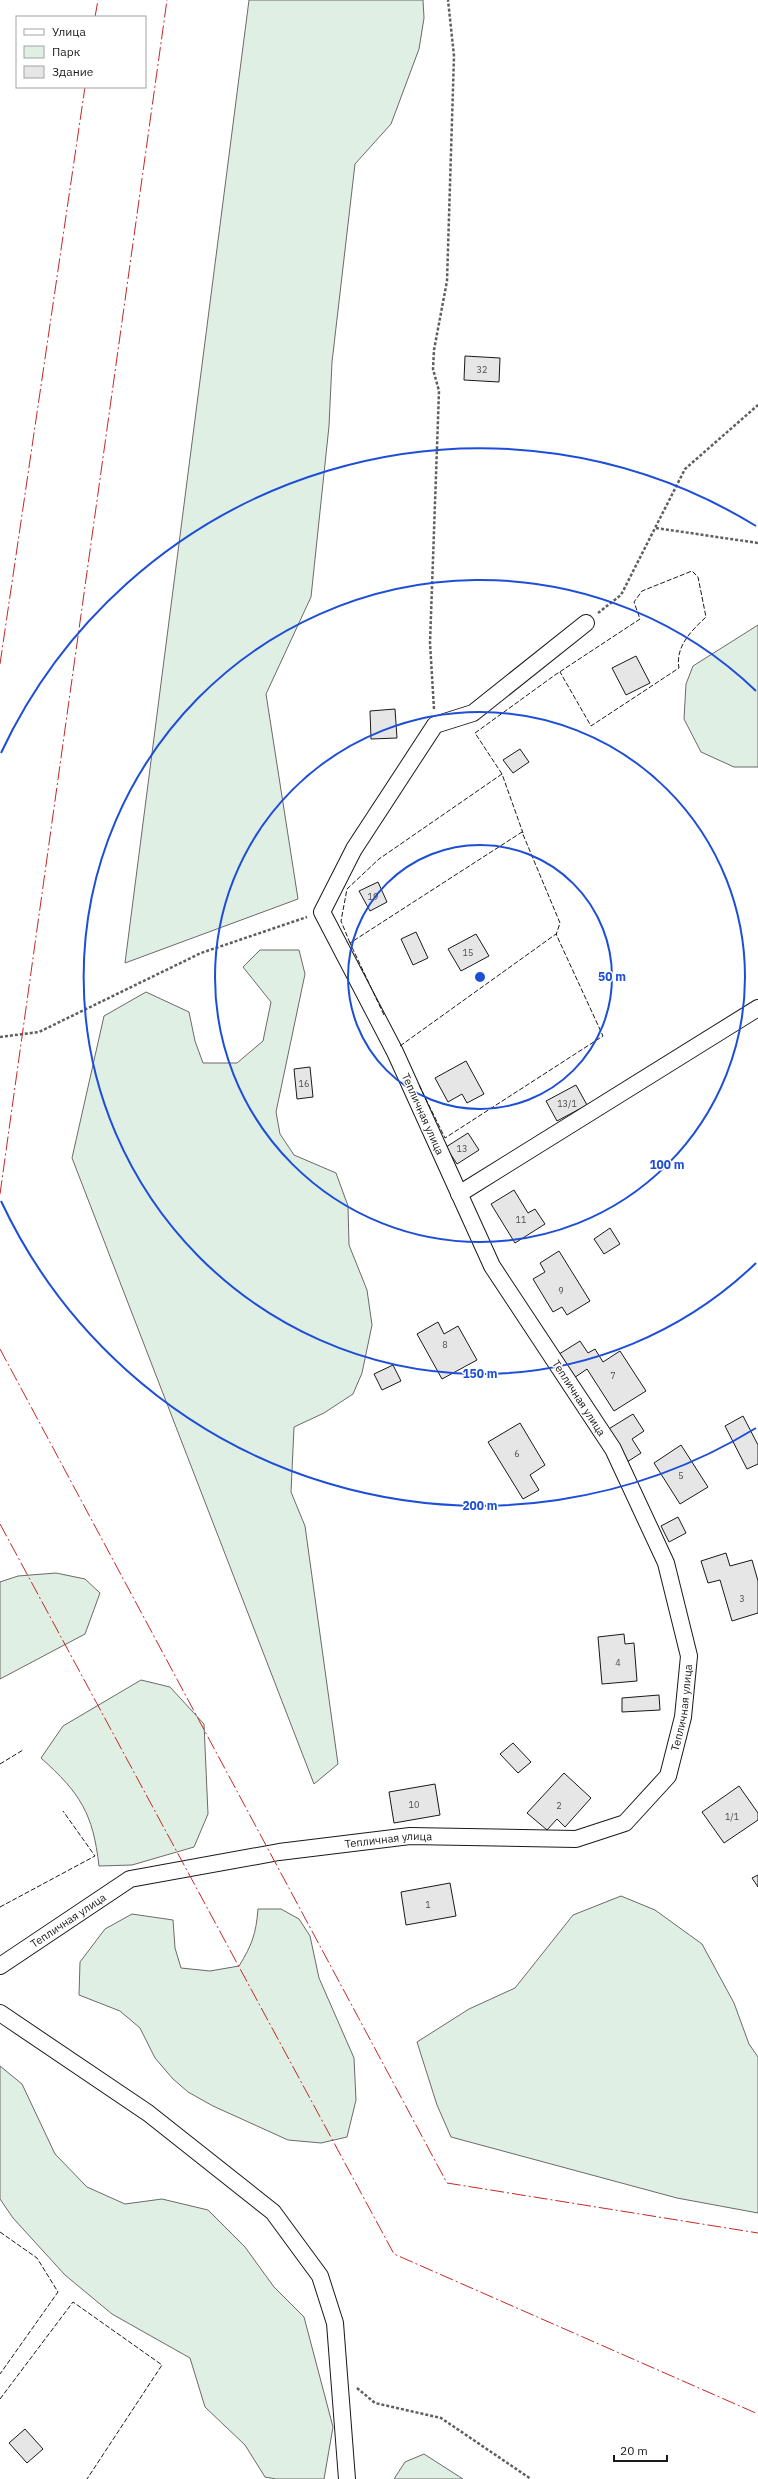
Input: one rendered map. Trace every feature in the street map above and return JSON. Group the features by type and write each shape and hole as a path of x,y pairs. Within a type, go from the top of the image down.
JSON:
{"street":[{"path":"322,912 354,849 435,725 473,713 586,622"},
{"name":"Тепличная улица","path":"0,1966 130,1879 279,1852 410,1836 576,1839 625,1823 668,1776 683,1717 689,1656 666,1563 613,1449 492,1266 395,1052 322,912"},
{"path":"459,1194 758,1008"},
{"path":"0,2013 148,2113 274,2212 320,2276 335,2324 347,2479"}],"path":[{"path":"435,725 430,643 439,391 433,369 437,336 447,281 454,56 448,0"},
{"path":"586,622 621,595 685,469 758,405"},
{"path":"655,528 758,543"},
{"path":"0,1037 39,1032 201,953 322,912"},
{"path":"339,2372 375,2404 441,2418 531,2479"}],"green space":[{"path":"249,0 423,0 424,18 419,49 391,124 355,164 332,362 329,426 311,597 266,694 298,899 125,963"},
{"path":"758,625 758,767 734,767 701,752 684,719 686,684 693,666"},
{"path":"260,950 299,950 305,974 276,1112 280,1134 294,1155 336,1173 348,1206 349,1245 367,1290 372,1325 362,1373 353,1394 324,1413 294,1427 291,1492 305,1526 338,1764 314,1784 72,1158 104,1016 146,992 189,1012 195,1041 203,1063 237,1063 263,1041 271,1002 243,967"},
{"path":"56,1573 85,1579 100,1593 85,1634 0,1679 0,1582 18,1576"},
{"path":"141,1680 170,1687 204,1724 208,1814 194,1847 132,1865 99,1866 93,1832 82,1805 66,1782 41,1758 63,1726"},
{"path":"621,1896 655,1910 702,1944 734,2003 749,2044 758,2057 758,2213 677,2198 451,2137 437,2105 417,2042 469,2009 515,1988 573,1915"},
{"path":"258,1909 281,1909 299,1919 310,1936 319,1978 354,2058 356,2100 347,2137 321,2143 288,2140 213,2106 188,2092 173,2079 155,2058 140,2028 120,2011 79,1995 80,1962 105,1929 132,1914 173,1920 175,1948 181,1968 210,1971 239,1966 253,1939"},
{"path":"0,2066 22,2084 55,2154 87,2187 125,2204 162,2199 208,2210 245,2247 274,2287 304,2317 333,2427 324,2479 276,2479 265,2477 245,2445 205,2407 190,2358 112,2314 65,2275 13,2218 0,2199"},
{"path":"424,2454 463,2479 394,2479 405,2462"}],"building":[{"path":"465,356 500,358 499,382 464,380"},
{"path":"636,656 650,683 626,695 612,668"},
{"path":"395,709 397,738 371,739 370,711"},
{"path":"520,749 529,762 513,773 503,760"},
{"path":"378,882 387,902 370,911 359,891"},
{"path":"416,932 428,958 413,965 401,939"},
{"path":"476,934 489,956 461,971 448,949"},
{"path":"466,1061 484,1094 467,1103 462,1094 448,1102 435,1078"},
{"path":"310,1067 313,1097 297,1099 294,1069"},
{"path":"576,1085 587,1105 557,1121 546,1101"},
{"path":"468,1133 479,1150 457,1164 446,1147"},
{"path":"514,1190 528,1213 535,1209 545,1224 515,1243 491,1204"},
{"path":"610,1228 620,1244 604,1254 594,1239"},
{"path":"559,1251 590,1301 567,1315 562,1307 553,1312 533,1279 545,1272 540,1263"},
{"path":"438,1322 444,1334 458,1326 477,1360 442,1379 417,1334"},
{"path":"580,1341 588,1353 595,1349 603,1362 620,1351 646,1391 614,1411 587,1369 571,1380 556,1356"},
{"path":"393,1365 401,1381 382,1390 374,1374"},
{"path":"633,1414 644,1431 632,1439 641,1453 627,1462 607,1430"},
{"path":"743,1416 758,1445 758,1464 747,1469 725,1426"},
{"path":"520,1423 545,1465 530,1475 539,1490 523,1499 488,1442"},
{"path":"681,1445 708,1487 680,1504 654,1463"},
{"path":"678,1517 686,1533 669,1542 661,1526"},
{"path":"726,1553 730,1566 752,1560 758,1581 758,1613 732,1621 720,1580 708,1583 701,1561"},
{"path":"624,1634 625,1644 634,1643 637,1681 602,1684 598,1637"},
{"path":"659,1695 660,1710 622,1712 622,1698"},
{"path":"513,1743 531,1762 518,1773 500,1754"},
{"path":"564,1773 591,1798 565,1827 557,1819 547,1830 527,1813"},
{"path":"435,1784 440,1815 394,1823 389,1792"},
{"path":"739,1786 758,1813 758,1820 724,1843 702,1812"},
{"path":"758,1875 758,1887 752,1878"},
{"path":"450,1883 456,1916 406,1925 401,1892"},
{"path":"25,2429 43,2449 27,2463 9,2443"}],"fence":[{"path":"502,774 475,733 555,675 640,619 634,602 642,591 692,571 698,577 706,617 685,640 679,653 679,668 591,726 560,672"},
{"path":"350,943 341,921 347,889 379,859 502,774 523,833"},
{"path":"384,1015 350,943 522,832 560,923 556,935"},
{"path":"400,1046 556,934 603,1036 445,1138 418,1083"},
{"path":"0,1764 23,1750"},
{"path":"0,1907 95,1856 63,1811"},
{"path":"0,2232 37,2258 58,2292 0,2374"},
{"path":"0,2399 73,2302 162,2365 87,2479"}],"power":[{"path":"95,16 98,0"},
{"path":"0,1194 167,0"},
{"path":"0,664 85,88"},
{"path":"0,1349 447,2183 758,2233"},
{"path":"0,1524 394,2254 758,2414"}]}
